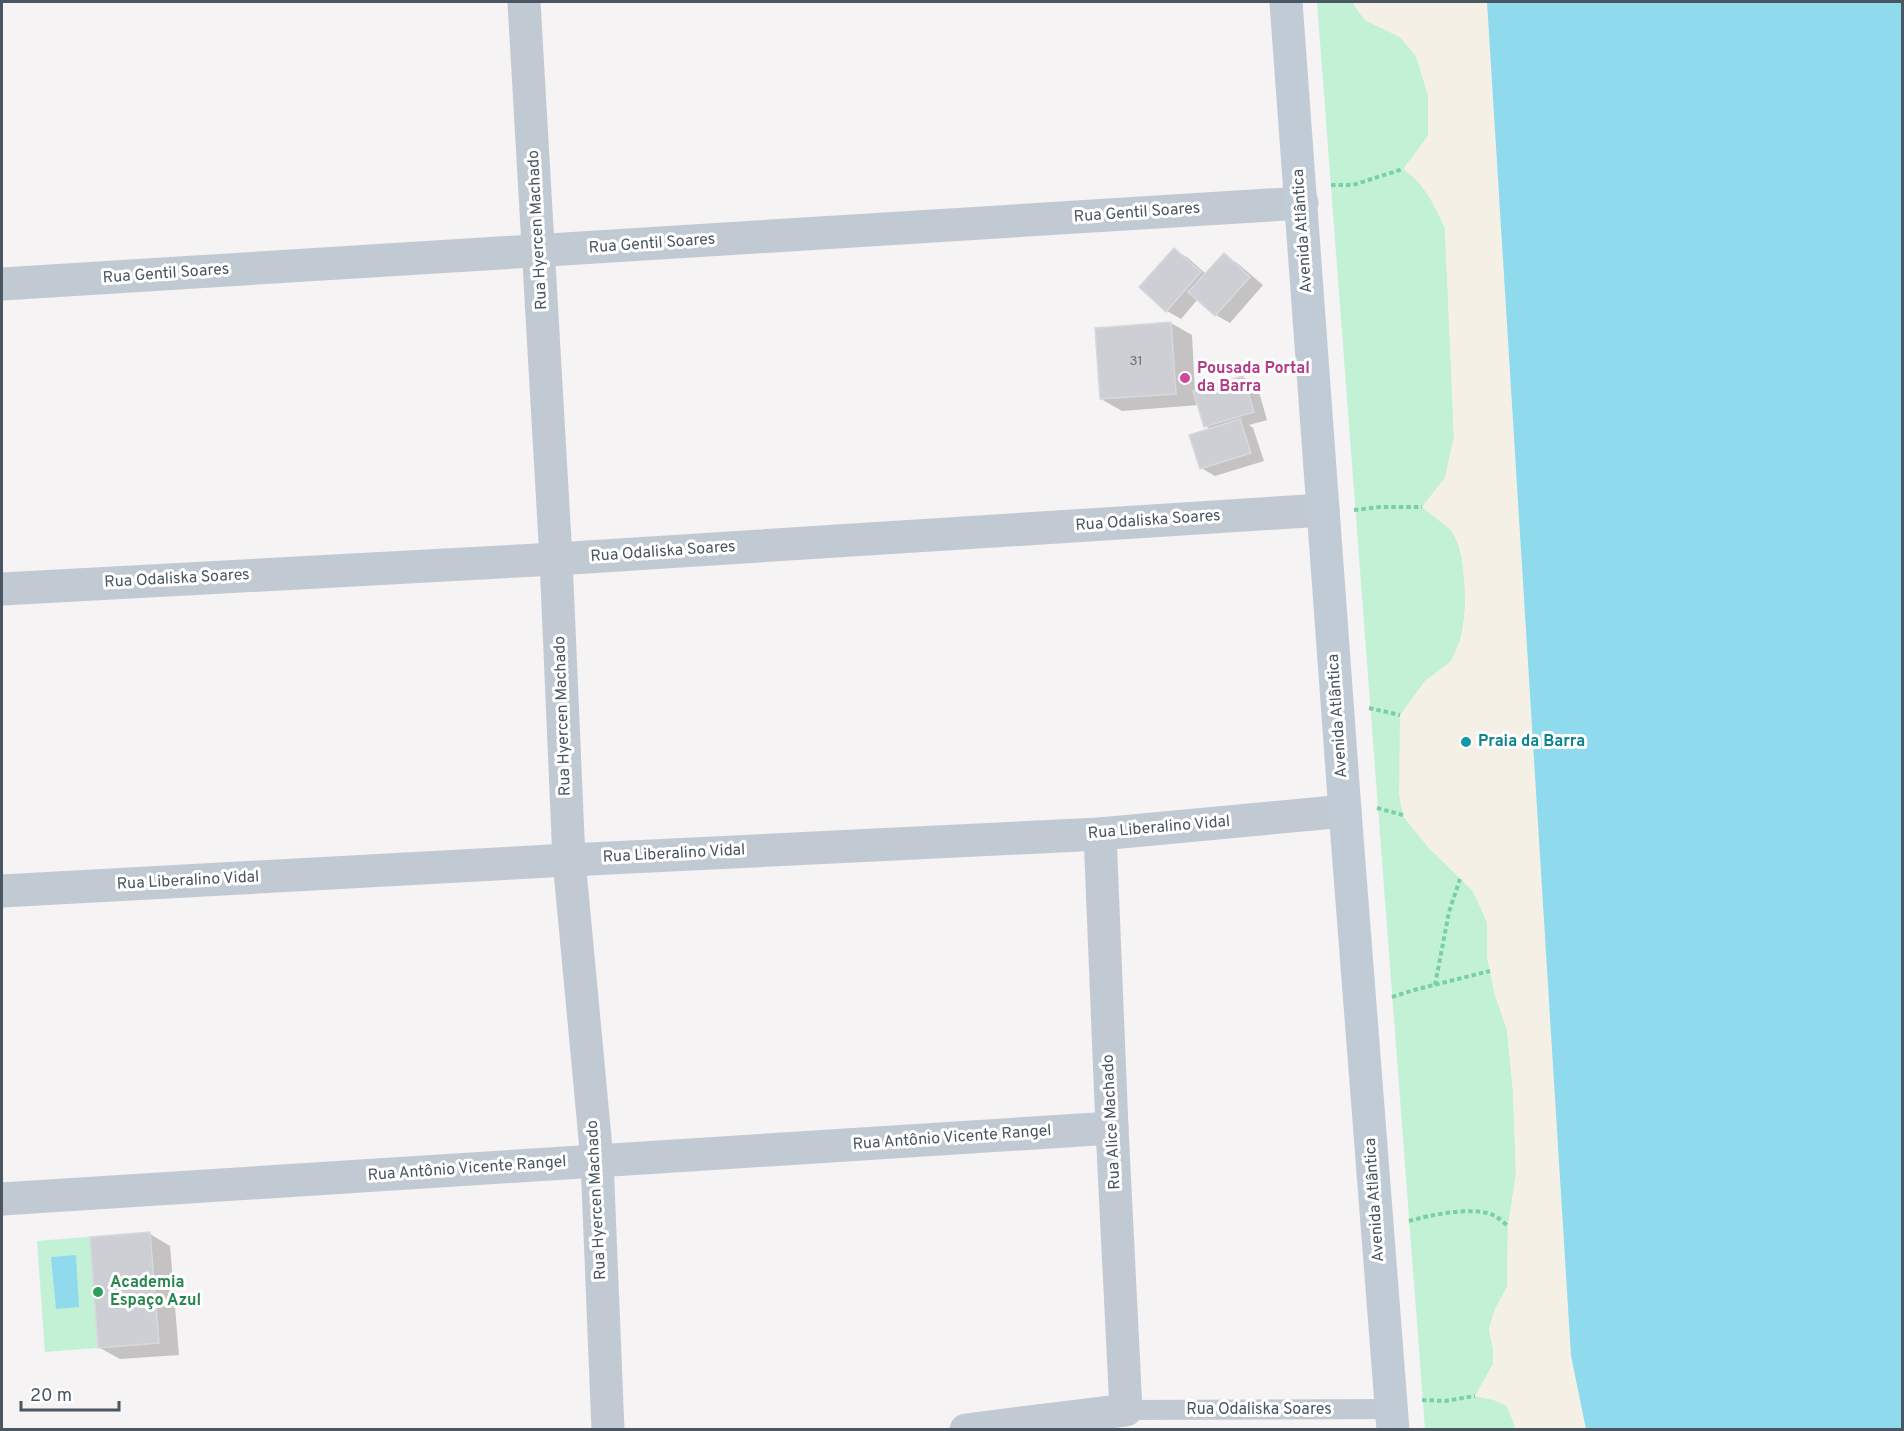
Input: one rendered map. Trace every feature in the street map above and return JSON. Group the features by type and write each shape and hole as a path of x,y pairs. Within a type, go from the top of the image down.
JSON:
{"street":[{"name":"Rua Hyercen Machado","path":"524,2 556,559 569,860 597,1160 608,1430"},
{"name":"Avenida Atlântica","path":"1286,2 1311,194 1399,1413"},
{"name":"Rua Gentil Soares","path":"2,284 539,251 1311,194"},
{"name":"Rua Odaliska Soares","path":"2,589 556,559 1334,511"},
{"name":"Rua Liberalino Vidal","path":"2,891 1100,834 1356,808"},
{"name":"Rua Alice Machado","path":"1100,834 1126,1410"},
{"name":"Rua Antônio Vicente Rangel","path":"2,1199 1112,1128"},
{"path":"966,1430 1126,1410"}],"lane":[{"name":"Rua Odaliska Soares","path":"1126,1410 1399,1413"}],"path":[{"path":"1311,194 1353,185 1403,169"},
{"path":"1334,511 1380,507 1422,507"},
{"path":"1360,707 1400,715"},
{"path":"1356,808 1403,815"},
{"path":"1435,985 1449,912 1460,879"},
{"path":"1382,1001 1490,971"},
{"path":"1399,1224 1431,1215 1465,1211 1493,1215 1508,1226"},
{"path":"1399,1413 1474,1396"}],"green space":[{"path":"1317,2 1354,2 1365,20 1400,37 1416,56 1428,95 1428,136 1418,150 1415,177 1431,198 1445,228 1454,437 1445,478 1422,507 1451,530 1457,542 1462,558 1465,595 1462,634 1457,649 1449,664 1425,681 1403,816 1428,847 1473,891 1487,922 1487,957 1495,995 1507,1030 1513,1091 1516,1174 1508,1226 1507,1287 1495,1309 1489,1329 1493,1364 1475,1396 1494,1400 1507,1406 1516,1429 1425,1429"},
{"name":"Academia Espaço Azul","path":"150,1232 159,1343 45,1352 37,1241"}],"sand":[{"name":"Praia da Barra","path":"1354,2 1487,2 1571,1356 1586,1429 1516,1429 1507,1406 1494,1400 1475,1396 1493,1364 1489,1329 1495,1309 1507,1287 1508,1226 1516,1174 1513,1091 1507,1030 1495,995 1487,957 1487,922 1473,891 1428,847 1403,815 1399,795 1400,715 1425,681 1451,661 1462,636 1466,601 1461,549 1451,530 1422,507 1445,478 1454,437 1445,228 1423,188 1403,169 1428,136 1428,95 1416,56 1400,37 1365,20"}],"water":[{"path":"1487,2 1902,2 1902,1429 1586,1429 1571,1356"},
{"path":"76,1255 79,1307 56,1309 51,1257"}],"building":[{"path":"1174,248 1201,272 1166,312 1139,287"},
{"path":"1224,253 1250,277 1215,316 1188,292"},
{"path":"1171,322 1176,394 1100,399 1095,328"},
{"path":"1243,376 1254,412 1204,427 1193,391"},
{"path":"1240,419 1251,453 1200,469 1189,435"},
{"path":"150,1232 159,1343 98,1348 90,1237"}],"place":[{"name":"Pousada Portal da Barra","path":"1185,378"},
{"name":"Praia da Barra","path":"1466,742"},
{"name":"Academia Espaço Azul","path":"98,1292"}]}
